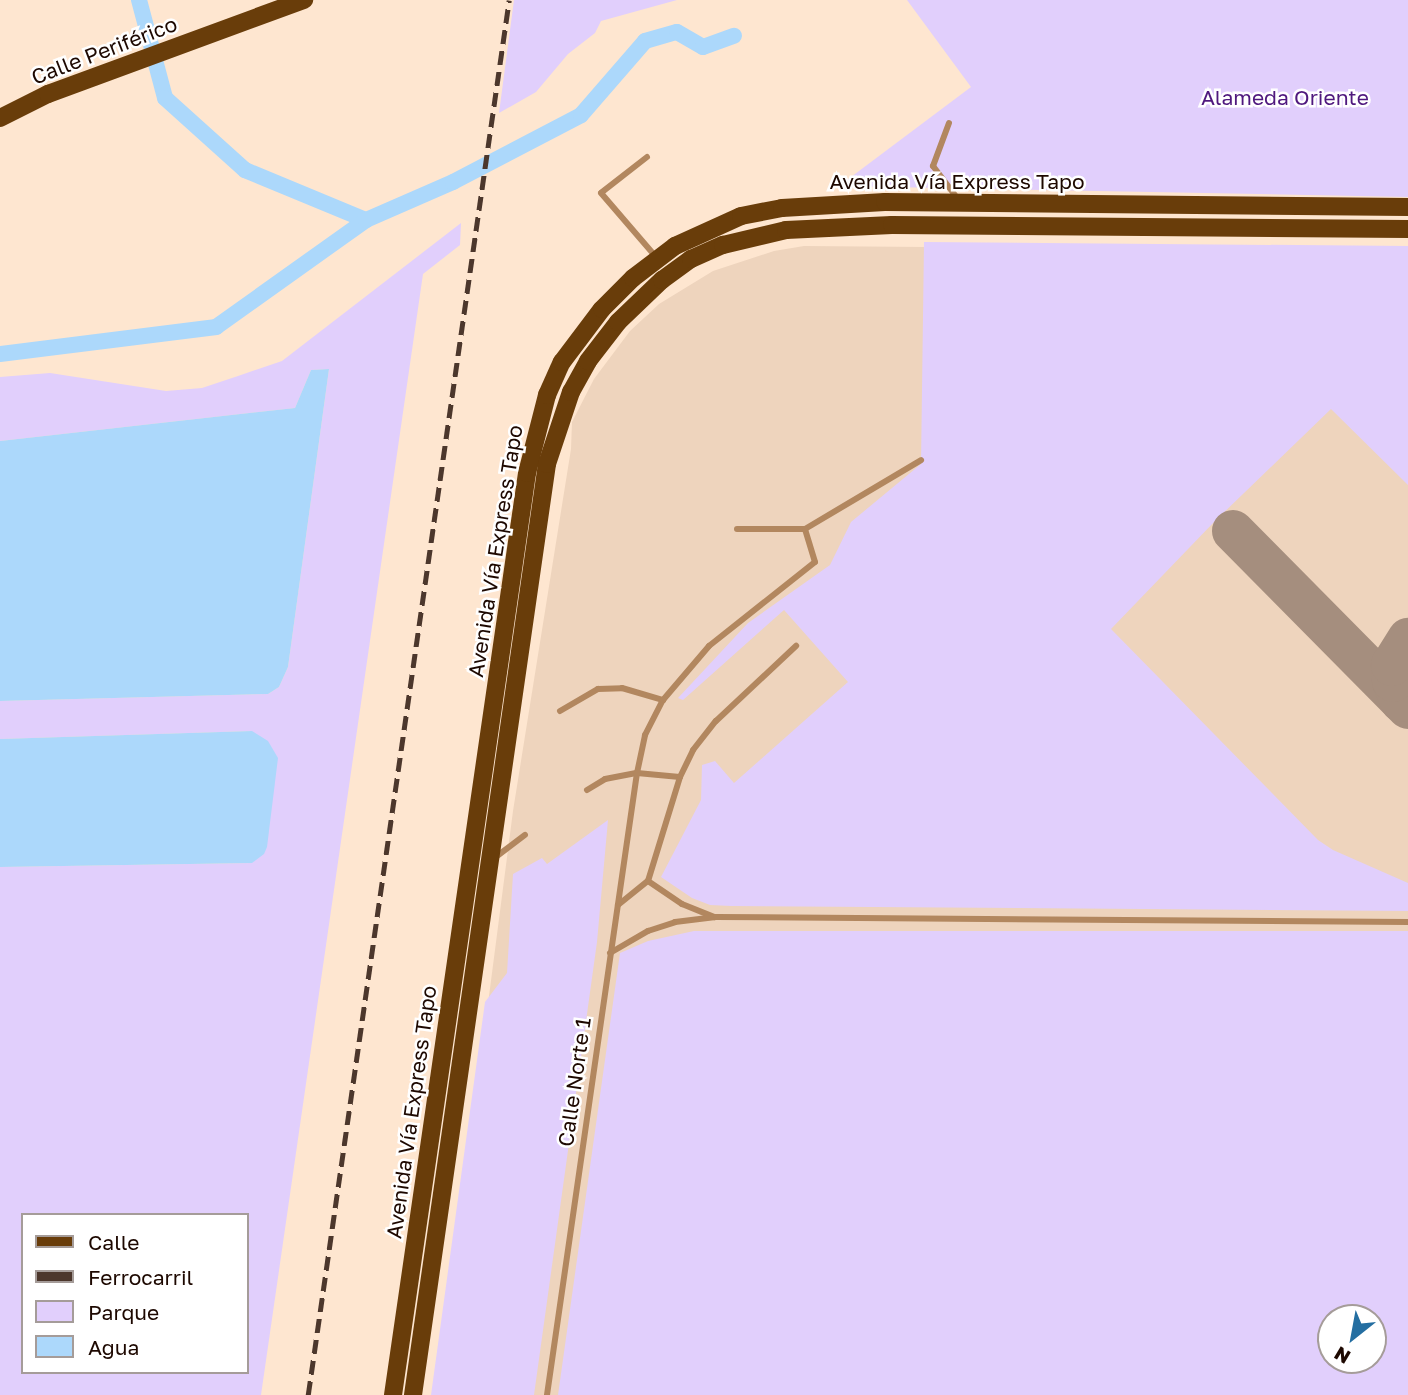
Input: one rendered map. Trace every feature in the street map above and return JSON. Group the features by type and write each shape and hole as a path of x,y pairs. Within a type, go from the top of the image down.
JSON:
{"main road":[{"name":"Calle Periférico","path":"0,118 48,94 304,0"},
{"name":"Avenida Vía Express Tapo","path":"393,1395 525,487 535,434 547,395 578,338 602,309 657,258 709,229 741,216 782,208 820,204 1408,207"},
{"name":"Avenida Vía Express Tapo","path":"413,1395 547,464 556,428 571,392 603,341 639,300 681,266 723,245 753,236 831,226 1408,229"}],"lane":[{"path":"949,123 933,166 961,204"},
{"path":"647,157 601,192 657,258"},
{"path":"737,529 805,529 920,460"},
{"name":"Calle Norte 1","path":"547,1395 610,953 645,735 663,700 709,646 815,562 805,529"},
{"path":"618,905 648,881 680,777 693,750 716,722 796,646"},
{"path":"560,712 598,689 622,688 663,700"},
{"path":"587,790 605,779 637,773 680,777"},
{"path":"468,877 525,835"},
{"path":"648,881 682,904 716,917"},
{"path":"610,953 648,931 675,922 716,917 1408,922"}],"shaded area":[{"path":"804,246 1408,251 1408,1395 432,1395 475,1104 513,811 571,449 572,422 594,379 630,331 659,304 713,271 774,251"}],"green space":[{"path":"514,0 677,0 601,21 595,33 568,54 536,92 499,113"},
{"name":"Alameda Oriente","path":"907,0 1408,0 1408,197 839,186 971,87"},
{"path":"461,223 460,245 423,274 261,1395 0,1395 0,867 252,863 252,731 0,739 0,701 268,694 279,687 288,667 329,369 311,370 295,408 0,441 0,377 50,373 166,391 202,388 282,361"},
{"path":"924,242 1408,246 1408,485 1331,409 1215,521 1111,629 1318,840 1333,850 1408,883 1408,911 731,906 710,905 692,898 661,877 701,800 702,765 715,761 734,783 848,682 784,610 683,700 678,698 748,623 830,565 851,522 921,464"},
{"path":"608,820 597,942 534,1395 431,1395 485,1002 507,973 513,874 542,858 547,864"},
{"path":"694,931 1408,931 1408,1395 558,1395 620,953 648,941"}],"water":[{"path":"329,369 288,667 279,687 268,694 0,701 0,441 295,408 311,370"},
{"path":"252,731 268,741 278,758 267,847 264,854 252,863 0,867 0,739"}],"waterway":[{"path":"139,0 165,98 245,170 366,220"},
{"path":"0,354 216,327 366,220 453,182 581,115 645,41 677,32 703,47 734,36"}],"taxiway":[{"path":"1233,531 1408,708"},
{"path":"1401,701 1393,681 1392,665 1408,639"}],"railway":[{"path":"308,1395 509,0"}]}
